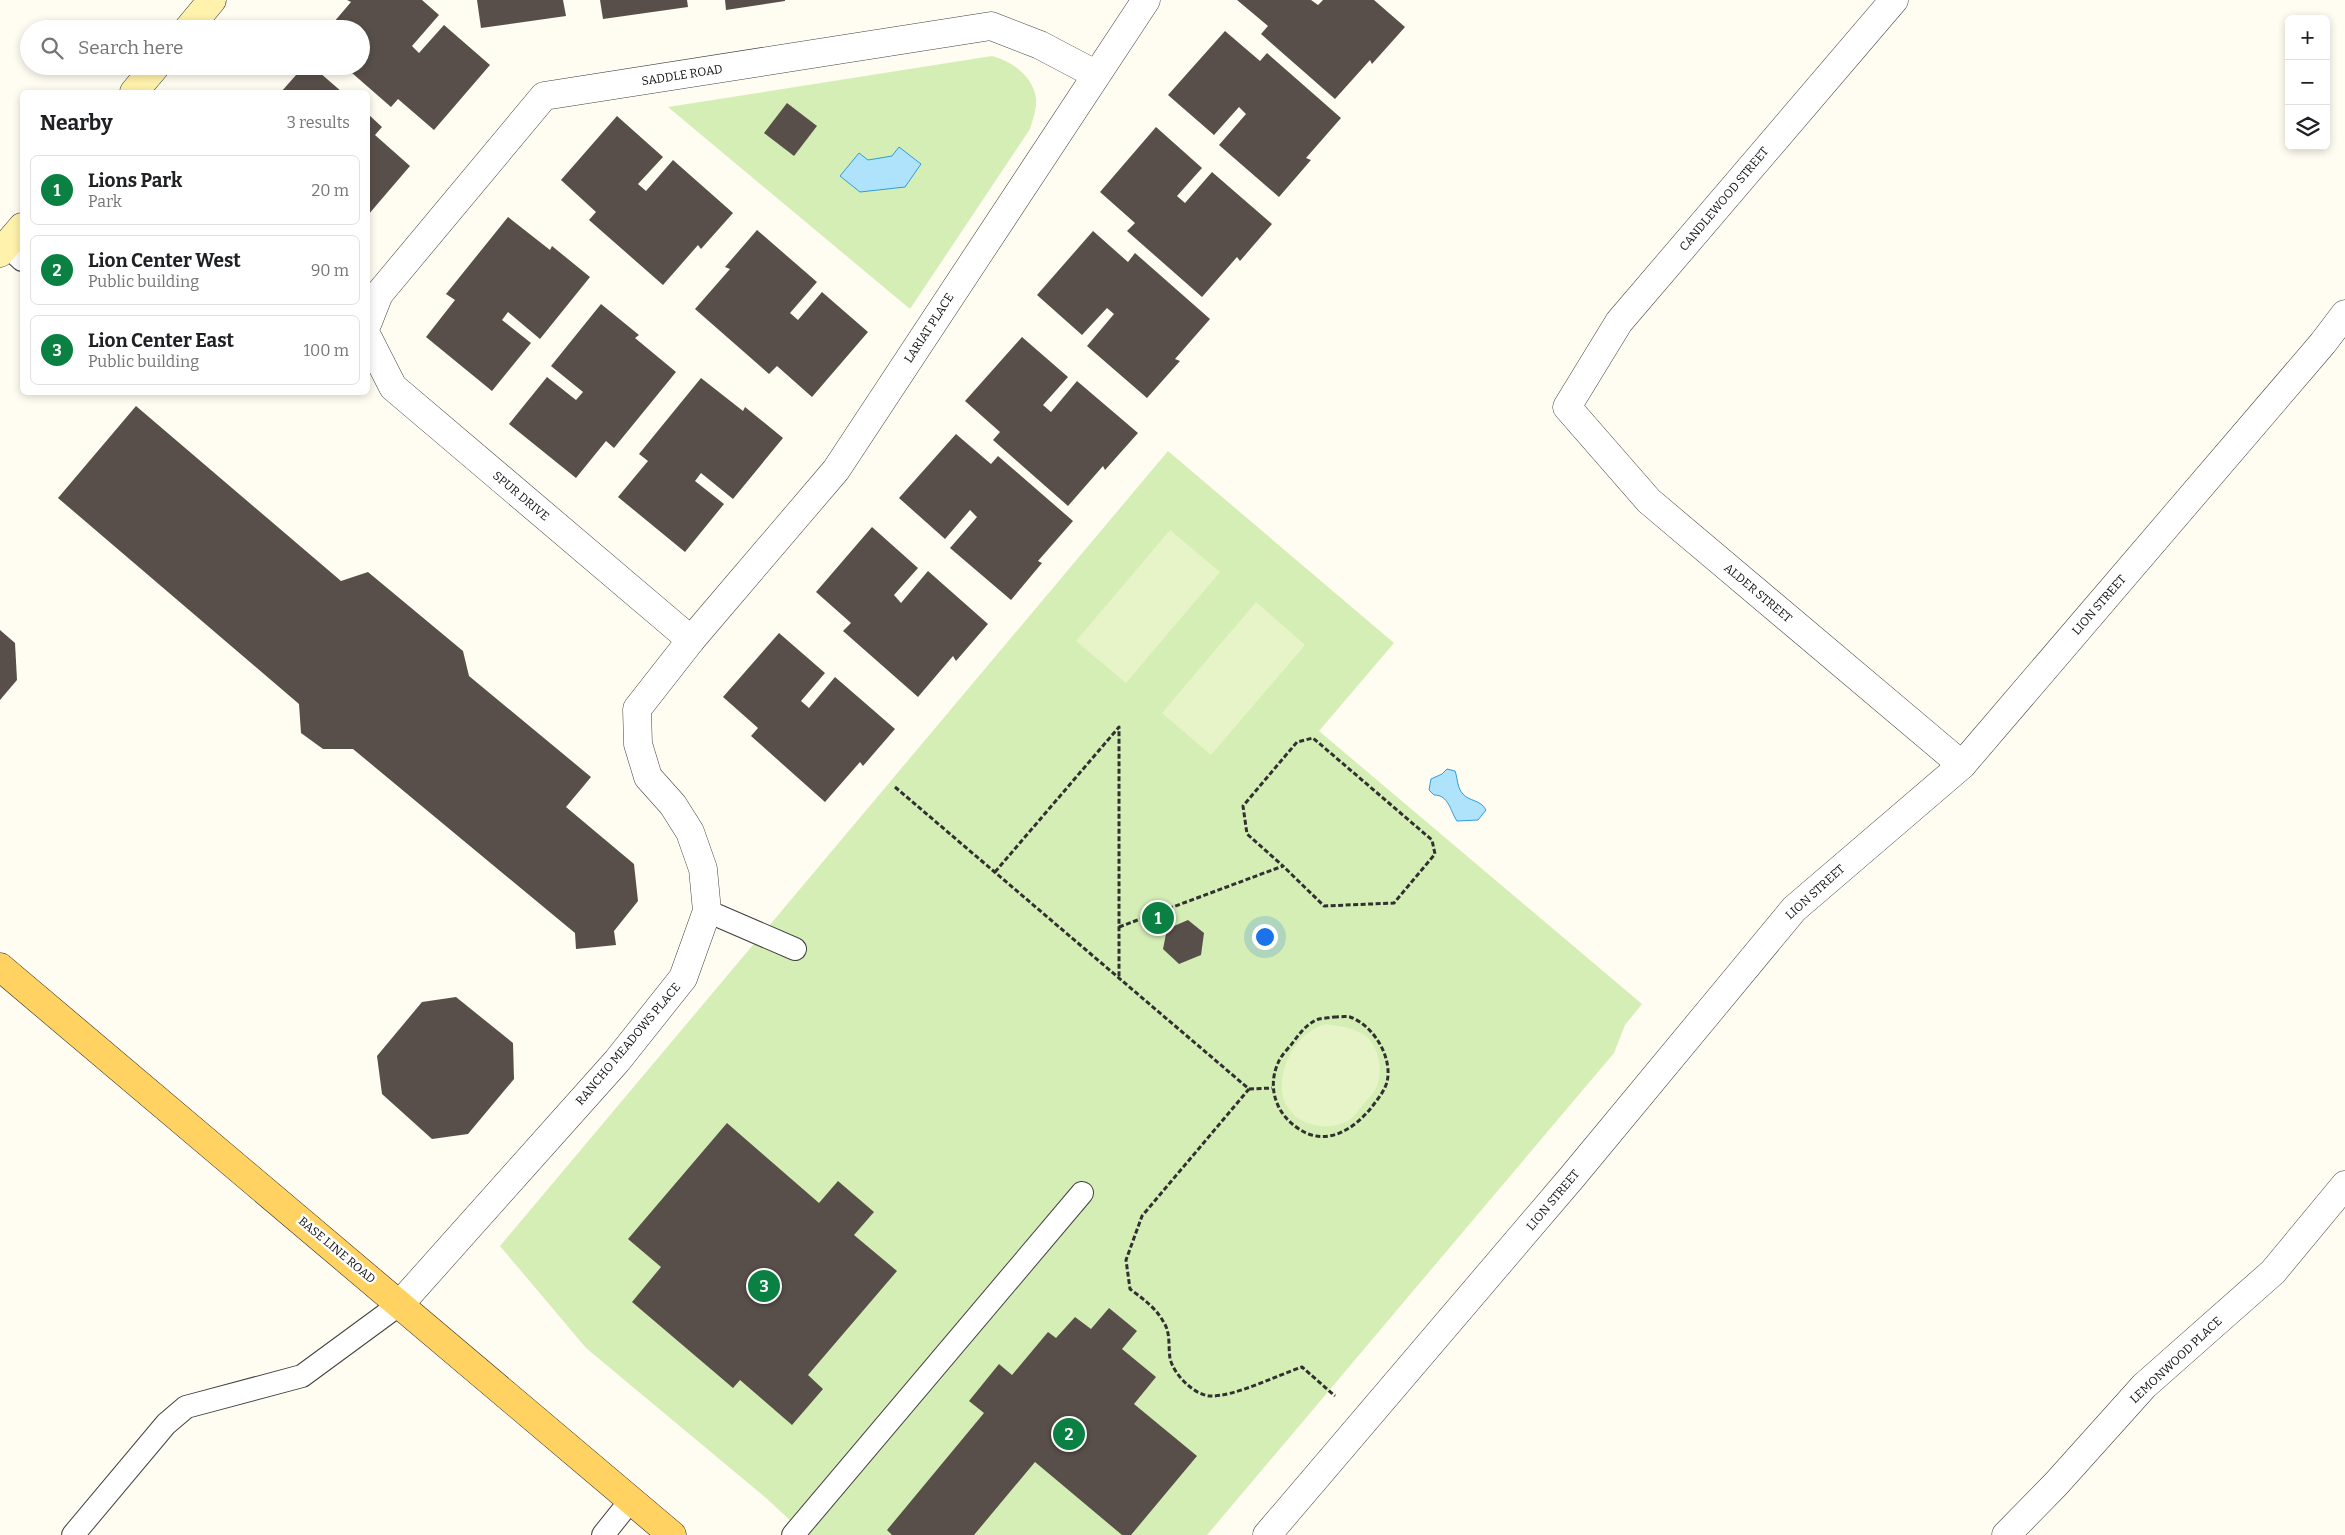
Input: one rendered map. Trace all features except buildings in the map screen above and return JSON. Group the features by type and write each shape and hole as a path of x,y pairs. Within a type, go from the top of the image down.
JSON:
{"main road":[{"name":"BASE LINE ROAD","path":"0,967 672,1535"}],"street":[{"path":"195,20 212,0"},
{"name":"LARIAT PLACE","path":"691,640 836,470 1095,74 1146,0"},
{"name":"CANDLEWOOD STREET","path":"1567,407 1619,322 1894,0"},
{"name":"SADDLE ROAD","path":"370,317 380,294 544,96 991,26 1040,45 1095,74"},
{"path":"136,90 148,75"},
{"name":"LION STREET","path":"1267,1535 1573,1176 1794,909 1962,765 2323,343 2345,314"},
{"name":"SPUR DRIVE","path":"370,342 392,387 691,640"},
{"name":"ALDER STREET","path":"1567,407 1649,501 1962,765"},
{"name":"RANCHO MEADOWS PLACE","path":"400,1304 617,1061 683,978 707,911 703,869 690,832 673,804 648,777 638,744 636,709 691,640"},
{"name":"LEMONWOOD PLACE","path":"2006,1535 2056,1484 2144,1386 2273,1272 2345,1185"}],"lane":[{"path":"707,911 795,949"},
{"path":"793,1535 1082,1193"},
{"path":"73,1535 166,1424 186,1407 302,1376 400,1304"},
{"path":"603,1535 631,1500"}],"path":[{"path":"995,872 1119,727 1119,978"},
{"path":"1314,738 1432,840 1435,854 1394,903 1324,906 1282,866 1247,834 1243,806 1297,742 1314,738"},
{"path":"895,787 1249,1089 1272,1088"},
{"path":"1119,927 1282,866"},
{"path":"1348,1017 1364,1025 1383,1052 1388,1068 1387,1082 1381,1094 1359,1122 1348,1130 1334,1136 1307,1134 1296,1127 1284,1117 1276,1104 1272,1088 1278,1061 1304,1028 1316,1020 1348,1017"},
{"path":"1249,1089 1142,1216 1126,1260 1130,1289 1152,1306 1163,1321 1168,1331 1170,1359 1177,1373 1190,1387 1208,1396 1221,1395 1302,1367 1335,1396"}],"green space":[{"path":"992,56 1014,66 1031,83 1036,102 1030,129 910,309 668,107"},
{"path":"1168,451 1394,643 1319,731 1642,1004 1625,1025 1614,1053 1207,1535 806,1535 766,1498 586,1348 500,1246"},
{"path":"1170,530 1220,572 1126,683 1076,641"},
{"path":"1256,602 1305,645 1211,755 1162,713"},
{"path":"1326,1024 1349,1028 1369,1039 1377,1053 1380,1069 1374,1092 1353,1117 1335,1126 1316,1125 1298,1118 1288,1108 1284,1100 1282,1088 1285,1065 1290,1054 1306,1035 1315,1028"}],"water":[{"path":"899,147 921,164 905,187 860,192 840,176 859,153 868,160 892,156"},
{"path":"1447,769 1455,771 1463,794 1484,806 1486,810 1478,820 1457,821 1449,804 1429,790 1431,779 1442,774"}],"place":[{"name":"Lions Park","path":"1158,918"},
{"name":"Lion Center East","path":"764,1286"},
{"name":"Lion Center West","path":"1069,1434"}]}
